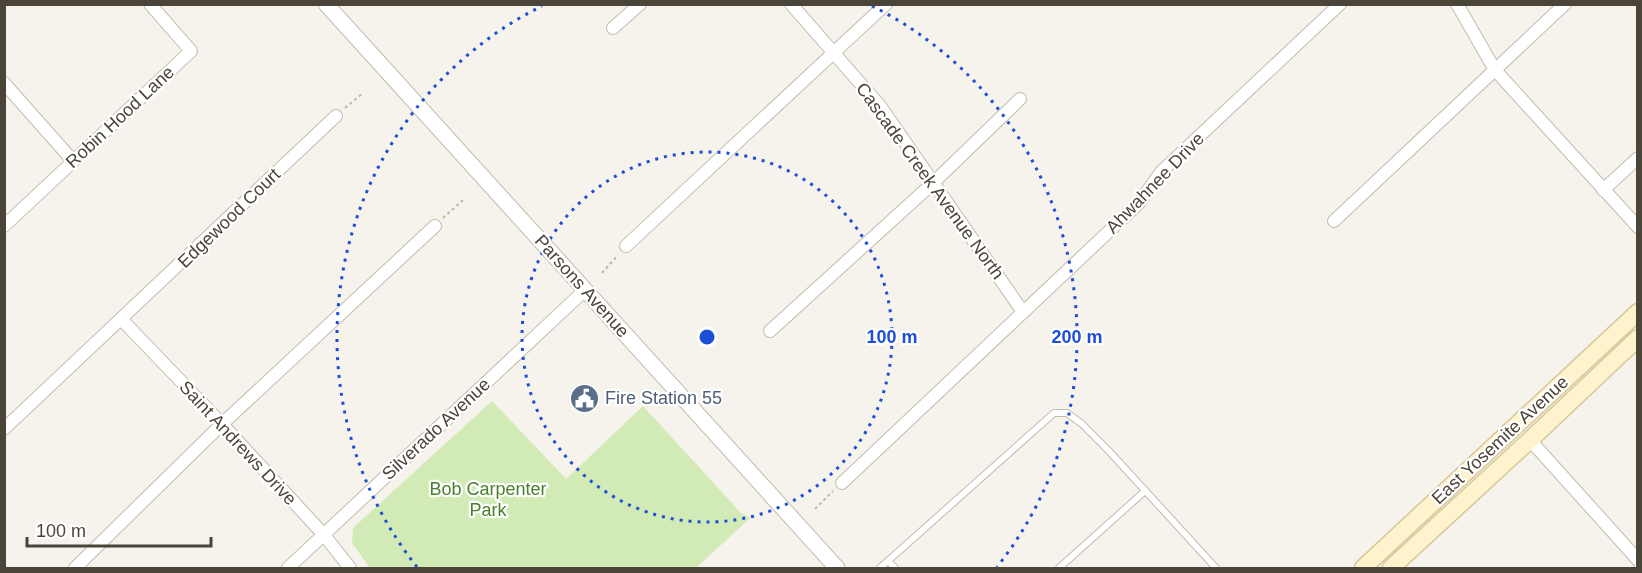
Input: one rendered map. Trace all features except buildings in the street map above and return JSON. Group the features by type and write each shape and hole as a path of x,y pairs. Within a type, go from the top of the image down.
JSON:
{"main road":[{"name":"East Yosemite Avenue","path":"1364,568 1638,312"},
{"path":"1622,352 1625,337 1638,326"},
{"name":"East Yosemite Avenue","path":"1390,568 1638,338"},
{"path":"1530,440 1531,429 1539,418 1582,376 1583,363"}],"street":[{"name":"Robin Hood Lane","path":"4,226 191,51 150,4"},
{"name":"Parsons Avenue","path":"326,4 837,568"},
{"path":"614,28 640,4"},
{"name":"Cascade Creek Avenue North","path":"791,4 880,106 1023,312"},
{"path":"626,246 886,4"},
{"name":"Ahwahnee Drive","path":"842,483 1139,203 1161,171 1340,4"},
{"path":"1457,4 1495,70 1638,227"},
{"path":"1334,221 1565,4"},
{"path":"4,83 73,161"},
{"path":"770,331 933,183 1020,99"},
{"name":"Edgewood Court","path":"4,429 336,116"},
{"path":"1603,190 1638,158"},
{"path":"75,568 222,424 435,226"},
{"name":"Silverado Avenue","path":"288,568 585,290"},
{"name":"Saint Andrews Drive","path":"122,320 222,424 324,535 350,568"},
{"path":"1530,440 1638,560"}],"lane":[{"path":"880,568 1054,413 1067,413 1082,424 1216,568"},
{"path":"1059,568 1145,491"},
{"path":"888,561 895,568"}],"path":[{"path":"336,116 363,93"},
{"path":"435,226 463,200"},
{"path":"602,273 626,246"},
{"path":"815,509 842,483"}],"green space":[{"name":"Bob Carpenter Park","path":"492,401 566,479 643,406 741,513 750,518 696,568 370,568 352,543 353,528"}],"place":[{"name":"Fire Station 55","path":"584,398"}]}
